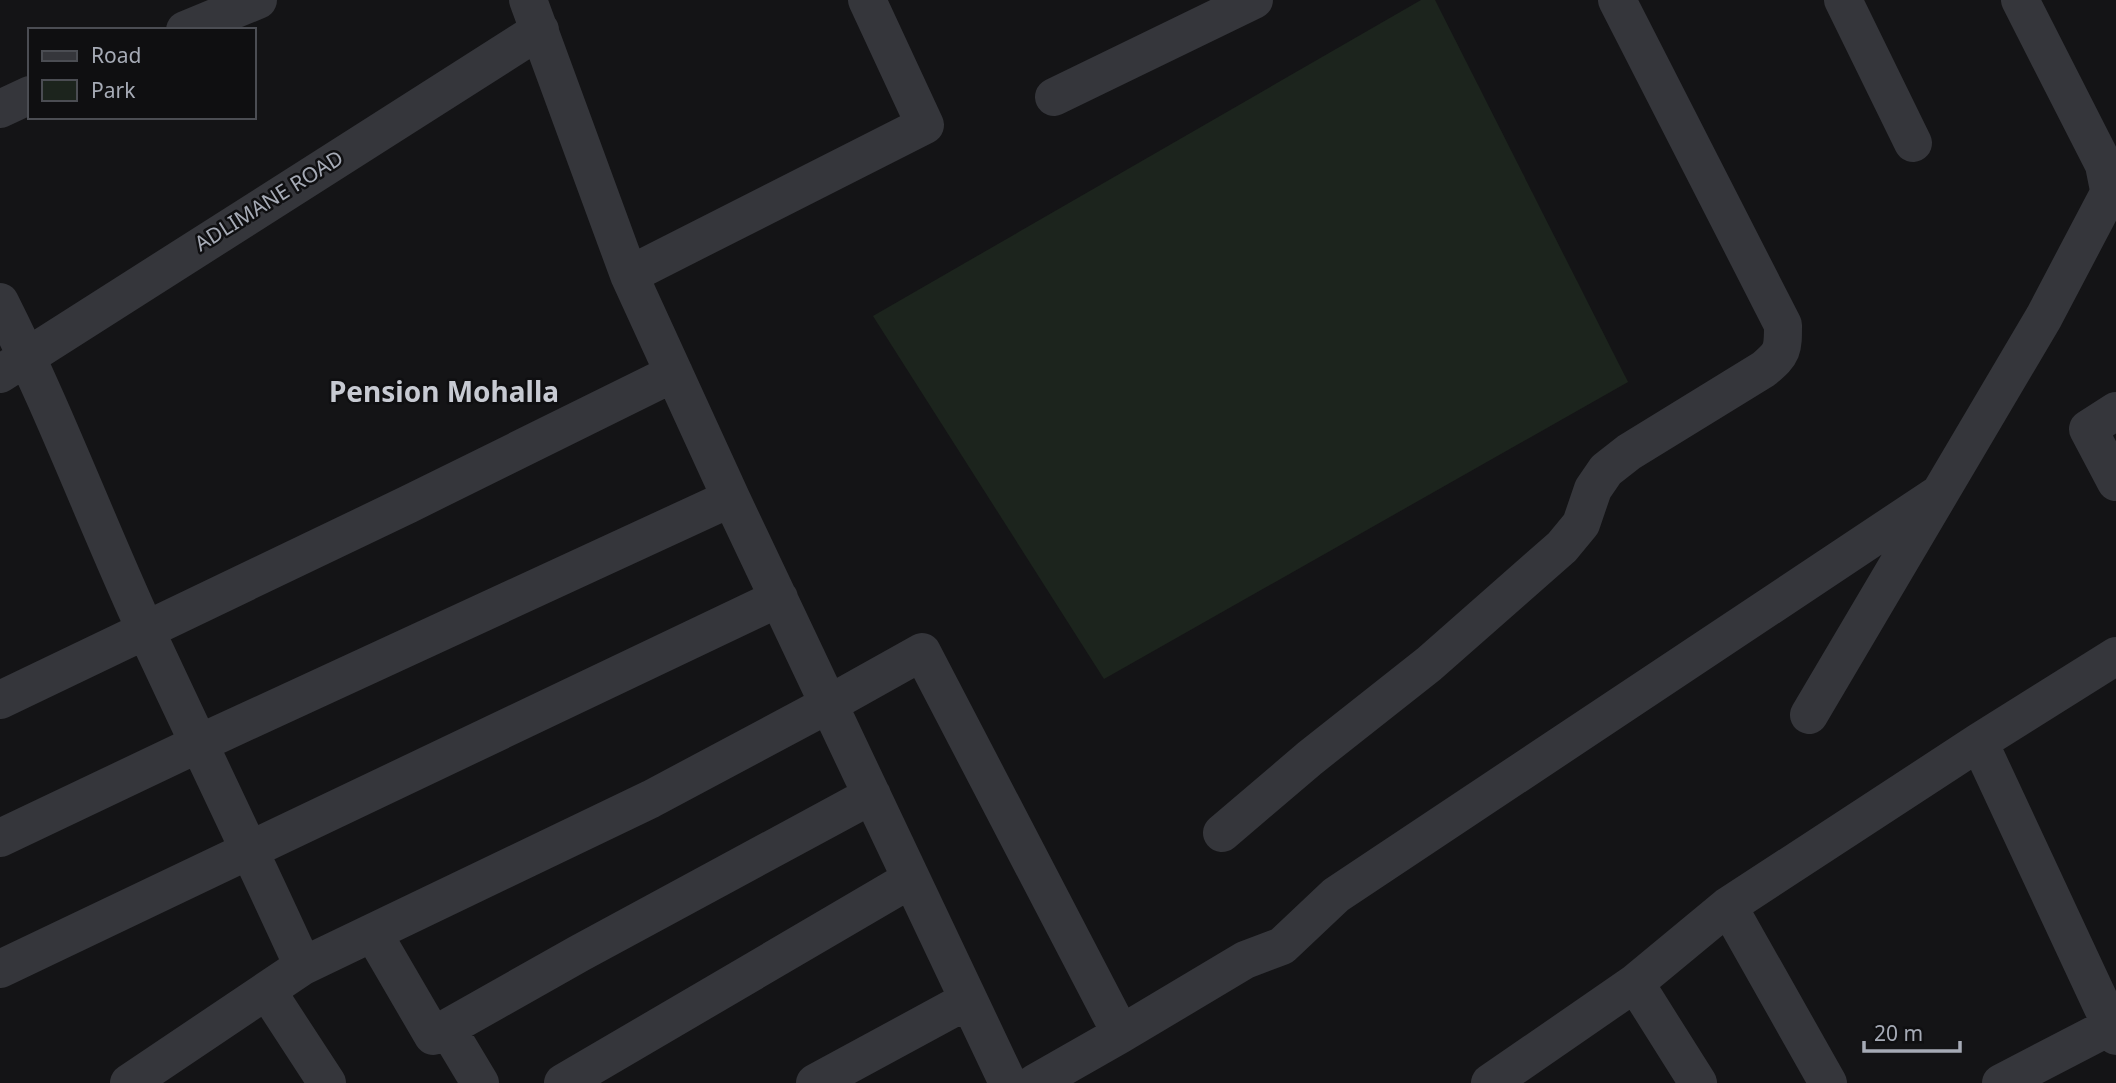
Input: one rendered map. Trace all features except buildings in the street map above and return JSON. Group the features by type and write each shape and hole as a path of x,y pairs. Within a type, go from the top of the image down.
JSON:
{"street":[{"path":"190,28 258,0"},
{"path":"629,275 925,125 867,0"},
{"path":"1054,97 1254,0"},
{"path":"1222,833 1310,758 1429,664 1562,547 1581,524 1593,489 1606,470 1629,452 1764,369 1779,356 1783,344 1783,326 1617,0"},
{"path":"1843,0 1913,143"},
{"path":"1809,715 2044,317 2107,197 2109,190 2104,165 2096,145 2020,0"},
{"path":"534,15 629,275 731,498 1008,1083"},
{"name":"ADLIMANE ROAD","path":"13,365 534,15"},
{"path":"0,109 28,96"},
{"path":"0,302 13,365 146,629 303,966"},
{"path":"0,700 674,373"},
{"path":"2116,411 2088,429 2116,482"},
{"path":"1035,1083 1245,960 1282,946 1336,895 1940,493"},
{"path":"0,838 731,498"},
{"path":"0,969 779,598"},
{"path":"129,1083 303,966 651,799 922,652 1121,1034"},
{"path":"1490,1083 1634,983 1728,906 2116,656"},
{"path":"1979,742 2114,1031 2001,1083"},
{"path":"373,933 433,1036 872,795"},
{"path":"564,1083 911,878"},
{"path":"1728,906 1828,1083"},
{"path":"1634,983 1698,1083"},
{"path":"267,991 327,1083"},
{"path":"815,1083 968,1000"},
{"path":"447,1028 480,1083"}],"green space":[{"path":"1421,0 1435,0 1628,382 1104,679 873,316"}],"district":[{"name":"Pension Mohalla","path":"444,392"}]}
